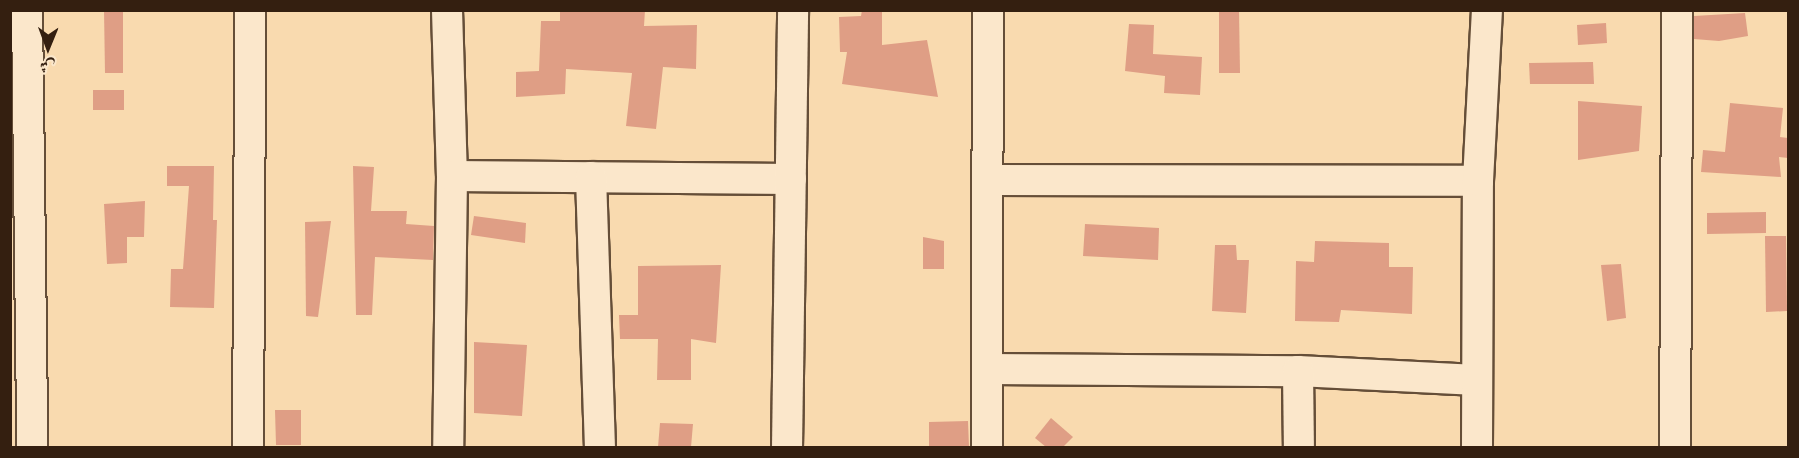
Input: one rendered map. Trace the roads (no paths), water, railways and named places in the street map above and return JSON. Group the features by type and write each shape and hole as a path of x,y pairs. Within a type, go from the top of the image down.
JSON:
{"street":[{"path":"27,10 19,106 20,301 32,447"},
{"path":"248,447 250,10"},
{"path":"447,10 452,176 448,447"},
{"path":"787,447 793,10"},
{"path":"987,447 989,369 988,10"},
{"path":"1477,447 1478,181 1486,10"},
{"path":"1675,447 1677,10"},
{"path":"452,176 791,179"},
{"path":"591,177 600,447"},
{"path":"988,180 1478,181"},
{"path":"989,369 1298,371 1478,380"},
{"path":"1298,371 1299,447"}]}
